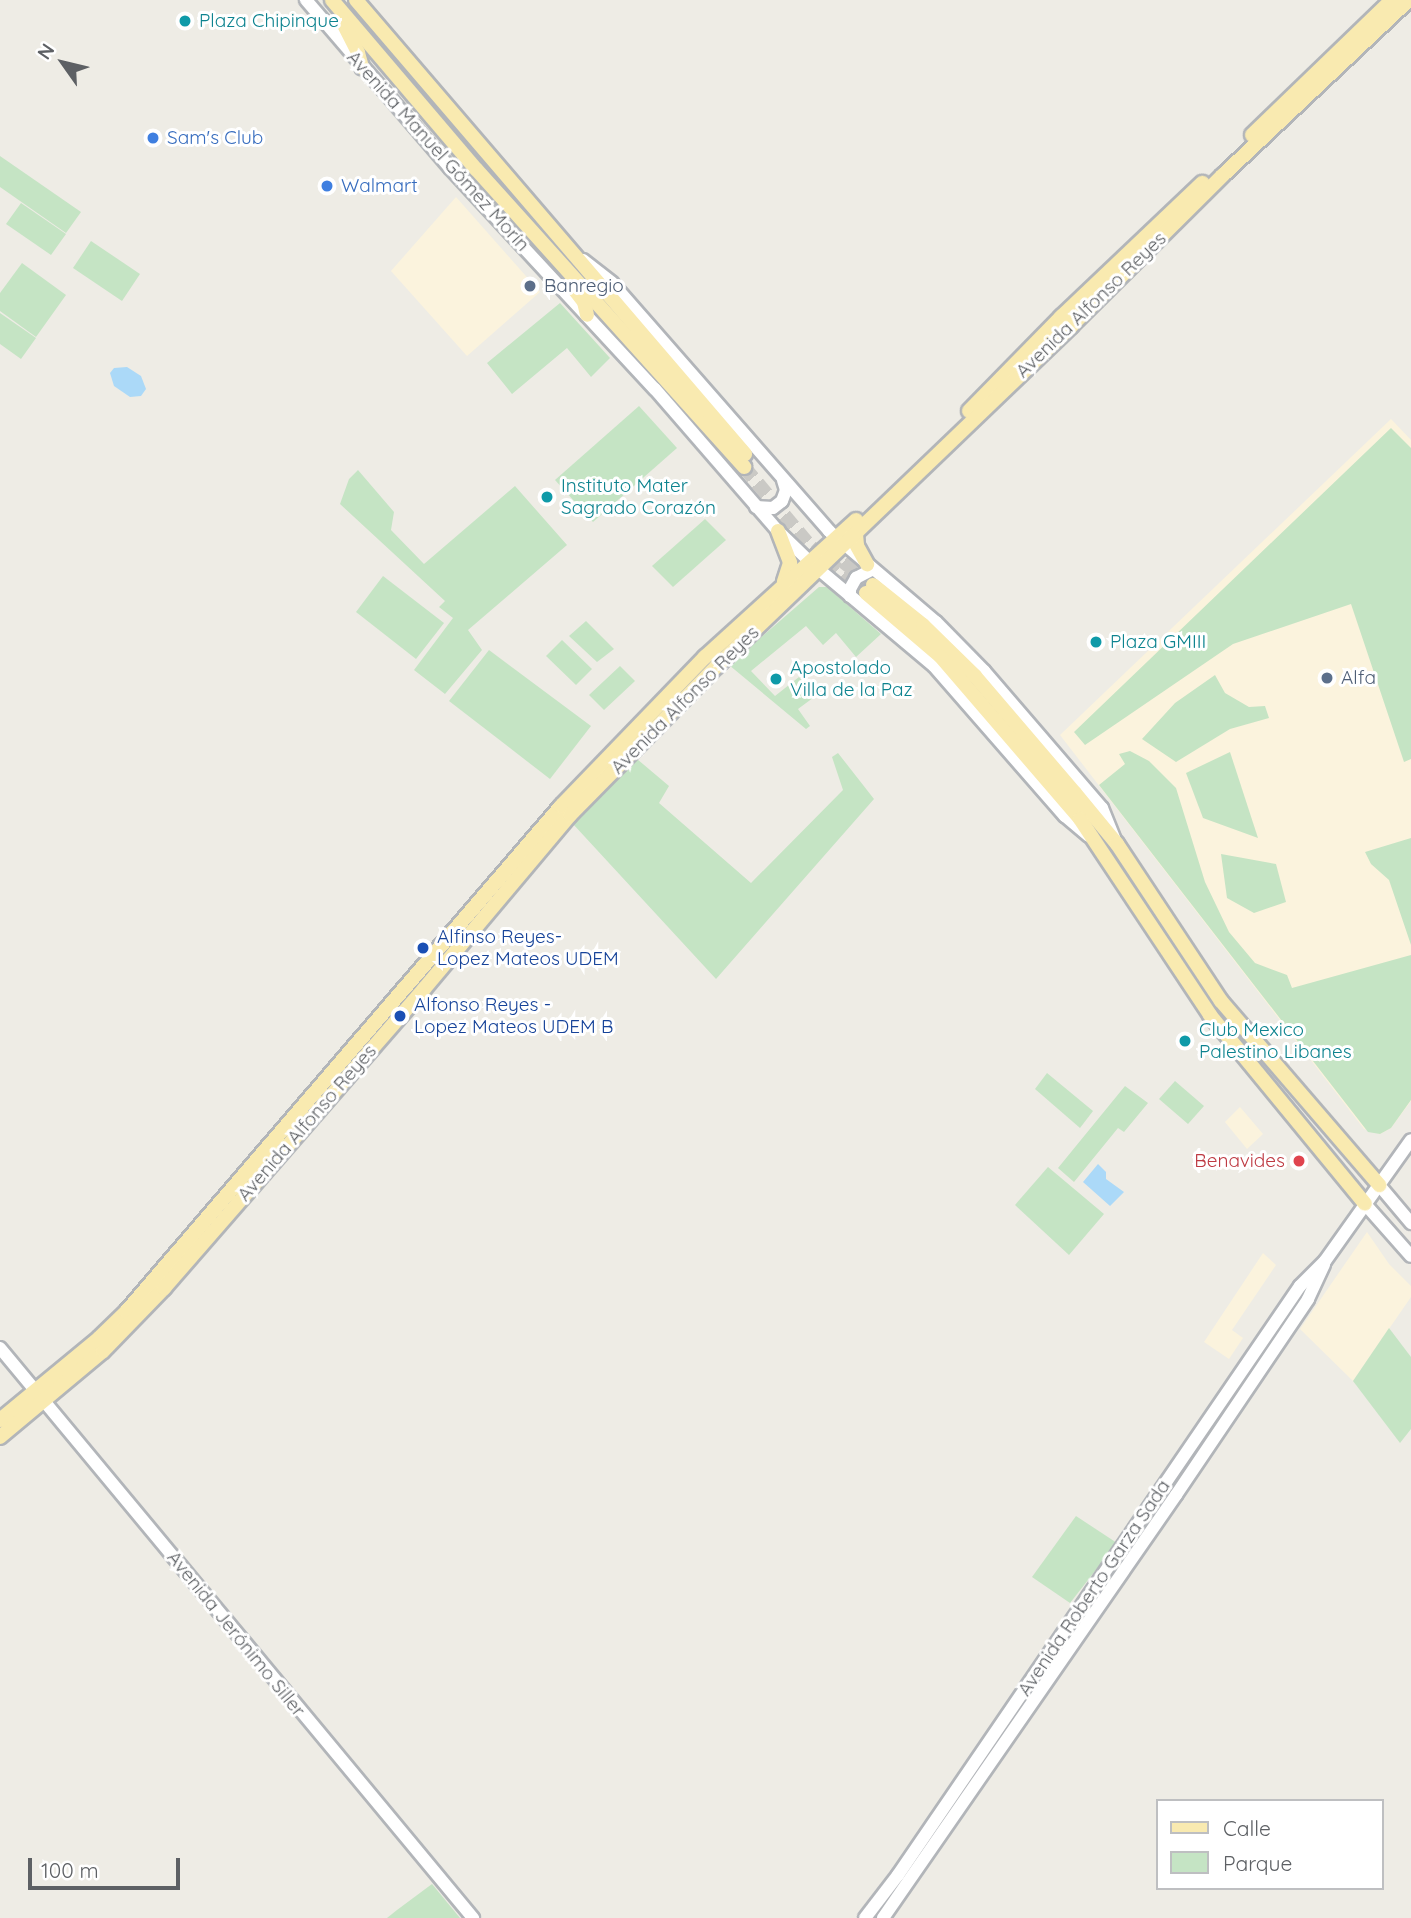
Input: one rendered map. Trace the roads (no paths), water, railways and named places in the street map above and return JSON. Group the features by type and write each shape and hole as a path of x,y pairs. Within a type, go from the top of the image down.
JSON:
{"main road":[{"name":"Avenida Manuel Gómez Morín","path":"335,4 476,169 747,464 577,256 356,0"},
{"name":"Avenida Alfonso Reyes","path":"0,1420 41,1396 103,1351 164,1288 424,989 570,815 1061,317 1392,0"},
{"name":"Avenida Alfonso Reyes","path":"840,542 856,534 1223,175 1409,0"},
{"path":"335,4 362,67"},
{"path":"551,250 557,267 584,302 587,315"},
{"path":"778,531 790,563 783,585"},
{"path":"856,534 858,547 870,567"},
{"name":"Avenida Alfonso Reyes","path":"0,1437 126,1312 561,806 705,657 783,585 814,566"},
{"name":"Avenida Manuel Gómez Morín","path":"1366,1204 1210,1016 1166,953 1098,842 955,672 869,589 923,625 975,676 1117,844 1221,1002 1379,1185"}],"street":[{"name":"Avenida Manuel Gómez Morín","path":"306,0 456,175 655,389 778,531 814,566 934,666 1065,816 1098,842"},
{"name":"Avenida Manuel Gómez Morín","path":"577,256 612,283 840,542 936,622 984,671 1102,808 1117,844"},
{"path":"755,506 773,509 782,501 786,490 783,478"},
{"path":"850,596 849,589 856,578 870,567"},
{"name":"Avenida Roberto Garza Sada","path":"865,1918 898,1875 1300,1286 1325,1261 1411,1140"},
{"path":"1379,1185 1411,1223"},
{"path":"1366,1204 1411,1256"},
{"name":"Avenida Roberto Garza Sada","path":"883,1918 1308,1299 1325,1261"},
{"name":"Avenida Jerónimo Siller","path":"0,1348 353,1777 473,1918"},
{"path":"877,1918 897,1887 898,1875 909,1868 931,1839 941,1835"}],"water":[{"path":"127,367 141,376 146,389 141,396 130,397 114,386 110,373 114,368"},
{"path":"1098,1164 1106,1172 1106,1179 1124,1192 1110,1206 1083,1182"}],"tunnel":[{"path":"744,467 811,547 866,593"},
{"path":"827,549 873,585"}],"place":[{"name":"Plaza Chipinque","path":"185,21"},
{"name":"Sam's Club","path":"153,138"},
{"name":"Walmart","path":"327,186"},
{"name":"Banregio","path":"530,286"},
{"name":"Instituto Mater Sagrado Corazón","path":"547,497"},
{"name":"Plaza GMIII","path":"1096,642"},
{"name":"Alfa","path":"1327,678"},
{"name":"Apostolado Villa de la Paz","path":"776,679"},
{"name":"Alfinso Reyes- Lopez Mateos UDEM","path":"423,948"},
{"name":"Alfonso Reyes - Lopez Mateos UDEM B","path":"400,1016"},
{"name":"Club Mexico Palestino Libanes","path":"1185,1041"},
{"name":"Benavides","path":"1299,1161"}]}
